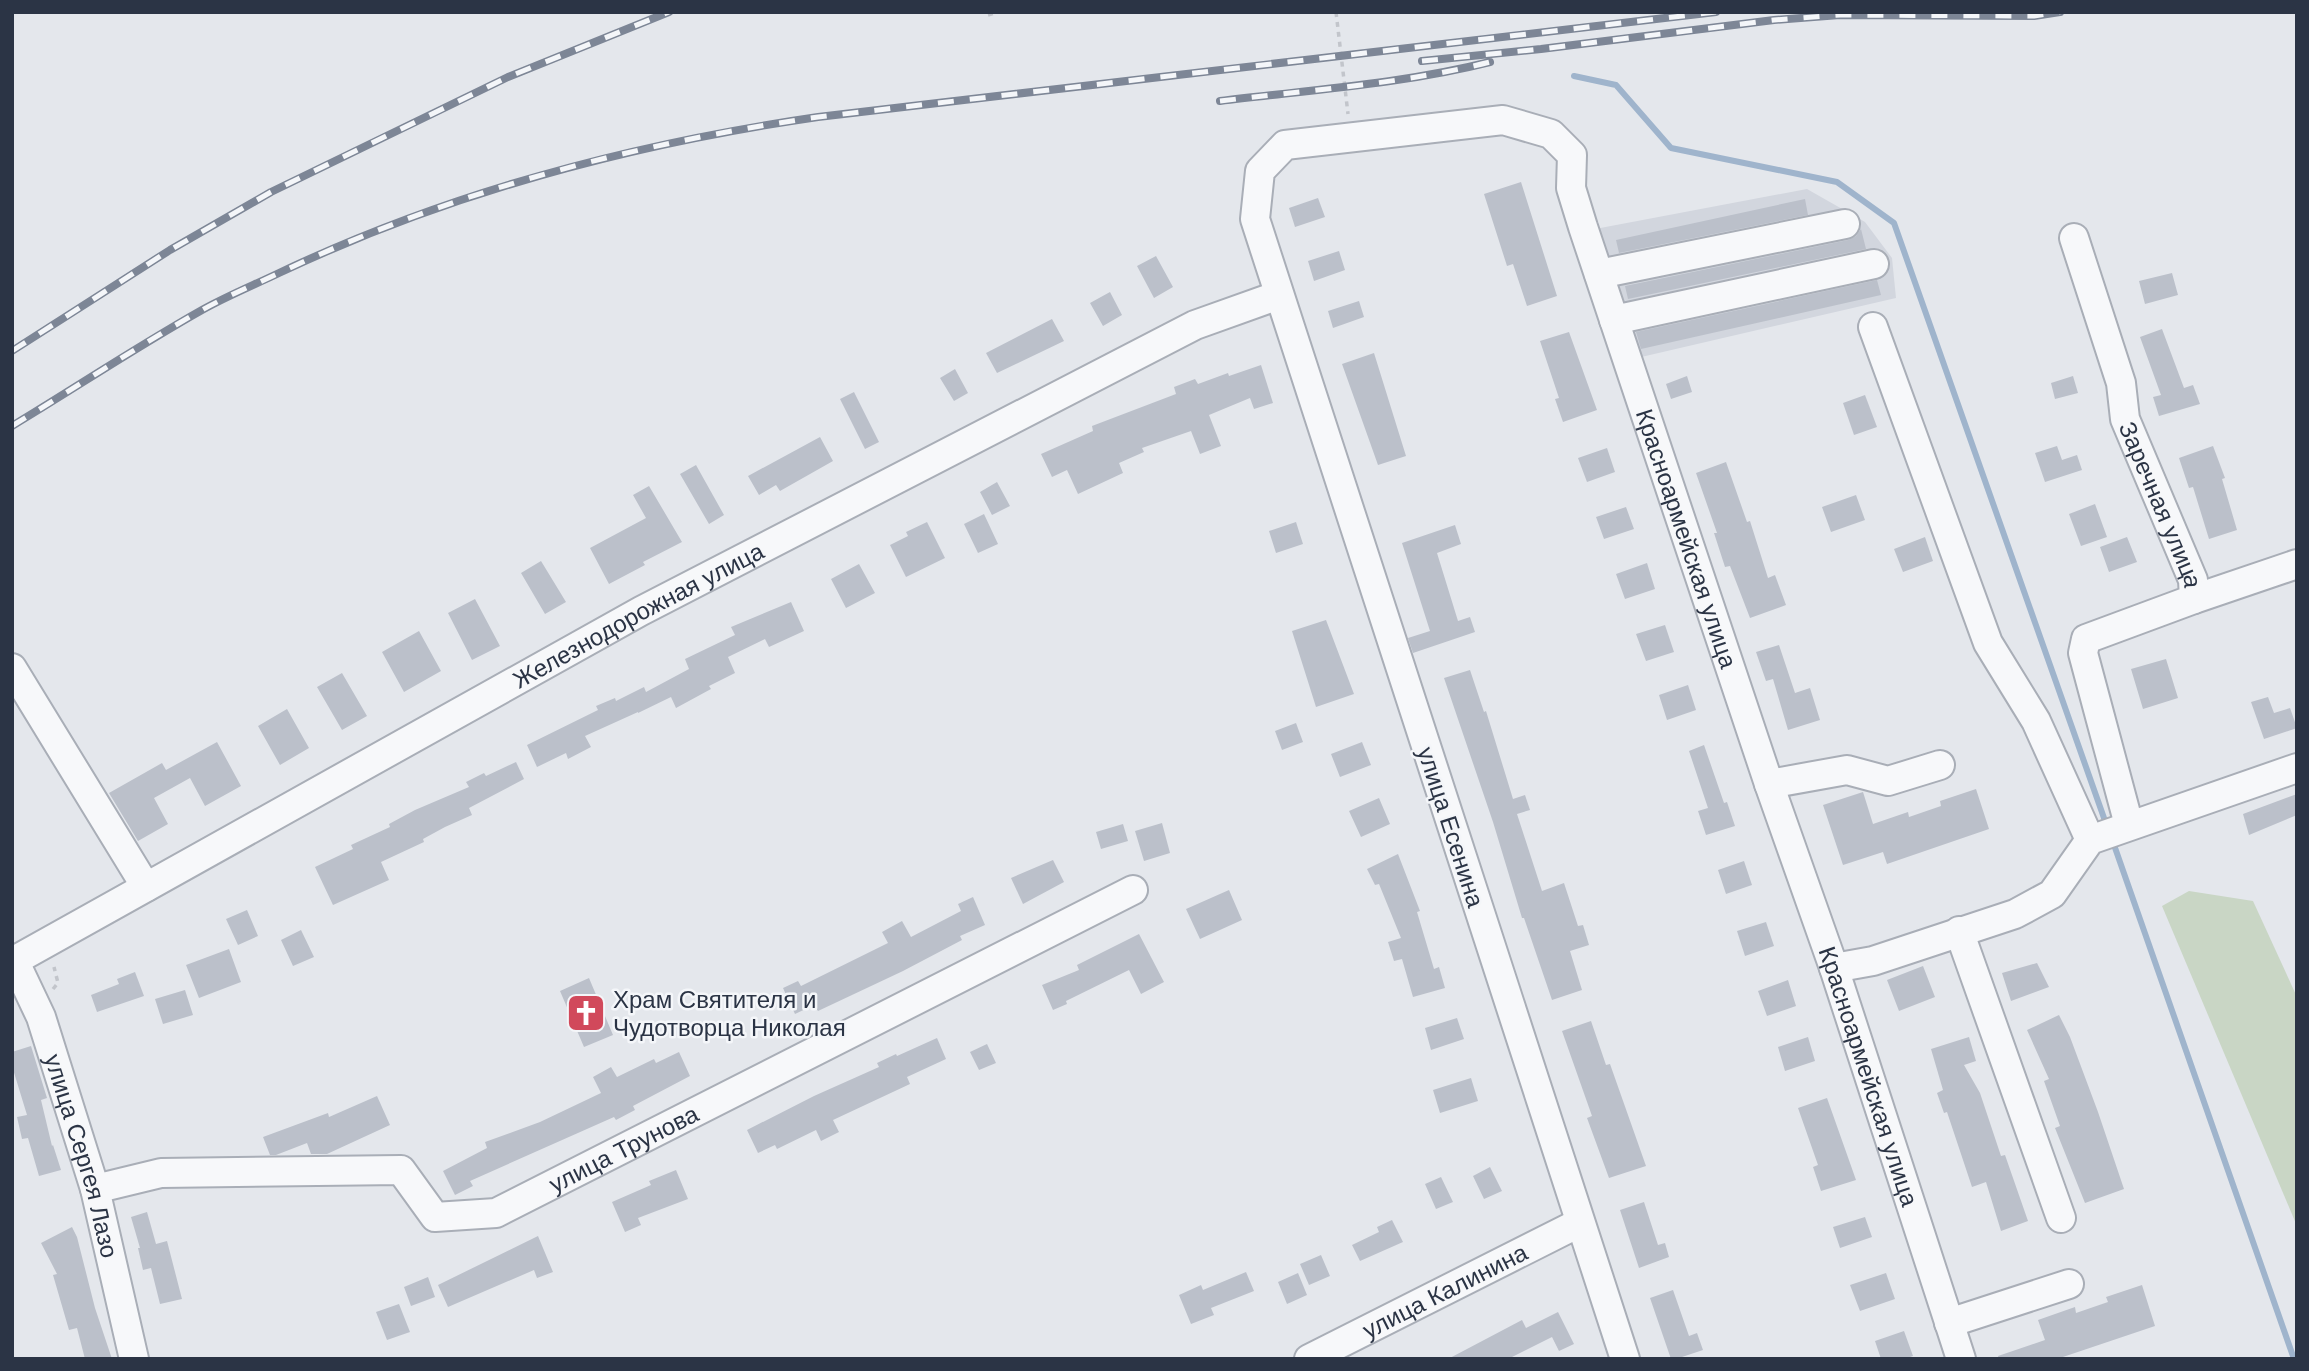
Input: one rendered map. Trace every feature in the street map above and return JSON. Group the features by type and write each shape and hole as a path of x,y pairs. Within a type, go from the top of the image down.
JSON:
{"street":[{"name":"Красноармейская улица","path":"1279,295 1255,219 1260,171 1285,145 1503,120 1551,134 1572,155 1572,188 1599,274 1769,784 1834,968 1961,1359"},
{"path":"1599,274 1845,224"},
{"name":"Заречная улица","path":"2074,238 2121,383 2125,419 2193,580 2194,599 2086,639 2082,653 2129,825"},
{"path":"1614,320 1874,264"},
{"name":"Железнодорожная улица","path":"13,961 641,611 1195,325 1279,295"},
{"name":"улица Есенина","path":"1279,295 1625,1359"},
{"path":"1873,327 1988,643 2036,721 2090,840"},
{"path":"2194,599 2297,564"},
{"path":"12,668 146,887"},
{"path":"1769,784 1847,770 1888,780 1940,765"},
{"path":"1834,968 1873,961 2015,914 2052,894 2090,840 2297,768"},
{"name":"улица Трунова","path":"95,1189 161,1173 401,1170 435,1217 496,1213 1133,890"},
{"path":"1959,931 2061,1218"},
{"name":"улица Сергея Лазо","path":"13,961 41,1017 95,1189 134,1359"},
{"name":"улица Калинина","path":"1310,1359 1579,1223"},
{"path":"1949,1323 2069,1284"}],"path":[{"path":"988,15 998,12"},
{"path":"1336,12 1351,137"}],"shaded area":[{"path":"1807,189 1865,222 1892,258 1896,298 1637,358 1595,229"}],"green space":[{"path":"2189,891 2253,901 2297,997 2297,1226 2162,906"}],"building":[{"path":"1521,182 1557,296 1527,306 1513,264 1507,266 1484,194"},
{"path":"1318,198 1325,217 1295,227 1289,208"},
{"path":"1805,199 1808,215 1619,253 1616,240"},
{"path":"1861,229 1866,249 1628,299 1625,286 1848,240 1856,236"},
{"path":"1339,251 1345,270 1314,281 1308,261"},
{"path":"1156,256 1173,287 1154,298 1137,266"},
{"path":"2172,273 2178,295 2145,304 2139,281"},
{"path":"1877,280 1881,295 1641,349 1636,332"},
{"path":"1110,292 1122,315 1103,326 1090,303"},
{"path":"1359,301 1364,317 1333,328 1328,311"},
{"path":"1052,319 1064,341 997,373 986,353"},
{"path":"2162,329 2184,388 2193,385 2200,404 2159,416 2153,397 2161,395 2140,337"},
{"path":"1569,332 1597,410 1563,422 1555,399 1559,398 1540,341"},
{"path":"1374,353 1406,456 1378,465 1342,364"},
{"path":"1261,365 1273,403 1254,409 1250,398 1209,415 1221,446 1200,454 1191,431 1142,448 1144,452 1119,463 1123,473 1078,494 1067,470 1052,477 1041,454 1093,431 1092,426 1176,394 1174,387 1195,379 1198,384"},
{"path":"955,369 968,393 954,401 940,378"},
{"path":"1687,376 1692,392 1671,399 1666,384"},
{"path":"2073,376 2078,393 2055,399 2051,383"},
{"path":"854,392 879,442 865,449 840,399"},
{"path":"1865,395 1877,427 1854,435 1843,403"},
{"path":"820,437 833,461 780,491 776,485 759,495 748,476"},
{"path":"2057,446 2062,460 2077,455 2082,470 2045,482 2035,453"},
{"path":"2213,446 2225,478 2222,479 2237,530 2209,539 2193,487 2189,488 2179,458"},
{"path":"1607,448 1615,472 1587,482 1578,458"},
{"path":"1726,462 1747,522 1750,521 1768,578 1775,575 1786,605 1750,618 1730,566 1725,567 1714,533 1717,533 1696,473"},
{"path":"696,465 724,515 709,524 680,474"},
{"path":"997,482 1010,506 992,515 980,492"},
{"path":"649,486 682,542 643,562 645,565 609,584 590,548 646,518 633,495"},
{"path":"1856,495 1865,520 1831,532 1822,507"},
{"path":"2095,504 2107,537 2081,546 2069,514"},
{"path":"1626,507 1634,529 1604,539 1596,517"},
{"path":"984,514 998,544 978,553 964,524"},
{"path":"927,522 945,558 906,577 890,545 908,536 906,532"},
{"path":"1296,522 1303,544 1276,553 1269,531"},
{"path":"1455,525 1461,544 1437,553 1458,621 1470,617 1475,632 1413,653 1408,638 1430,631 1402,543"},
{"path":"1925,537 1933,561 1903,572 1894,549"},
{"path":"2127,537 2137,562 2109,572 2100,547"},
{"path":"541,561 566,602 545,614 521,573"},
{"path":"1647,563 1655,589 1625,599 1616,574"},
{"path":"859,564 875,593 846,608 831,579"},
{"path":"475,599 500,646 472,660 448,613"},
{"path":"791,602 804,631 769,647 765,639 728,657 735,673 709,686 711,689 676,708 671,697 585,736 591,747 568,759 566,753 537,767 527,745 598,710 596,706 615,698 616,701 644,687 646,692 689,669 685,659 735,635 731,627"},
{"path":"1326,620 1354,694 1316,707 1292,631"},
{"path":"1665,625 1674,652 1646,661 1636,634"},
{"path":"419,631 441,671 404,692 382,652"},
{"path":"1779,645 1795,693 1810,688 1820,720 1788,730 1773,679 1766,681 1756,652"},
{"path":"2166,659 2178,698 2143,709 2131,669"},
{"path":"1470,670 1484,712 1486,711 1513,799 1525,795 1530,810 1517,814 1542,891 1564,883 1578,926 1583,925 1589,945 1570,951 1582,990 1552,1000 1522,918 1444,678"},
{"path":"342,673 367,716 342,730 317,687"},
{"path":"1688,685 1696,710 1667,720 1659,695"},
{"path":"2268,697 2274,713 2290,708 2297,728 2264,739 2251,702"},
{"path":"287,709 309,748 280,765 258,726"},
{"path":"1296,723 1303,742 1282,750 1275,731"},
{"path":"217,742 241,786 205,806 190,778 154,798 168,824 138,841 109,793 162,763 166,770"},
{"path":"1362,742 1371,765 1340,777 1331,754"},
{"path":"1704,745 1735,826 1706,835 1698,811 1708,808 1689,751"},
{"path":"516,762 524,779 469,808 472,815 381,862 389,880 333,905 315,867 353,849 351,845 390,827 389,824 415,810 469,787 466,782"},
{"path":"1976,789 1989,829 1887,864 1883,852 1843,865 1823,805 1863,792 1873,824 1908,812 1909,817 1941,806 1940,801"},
{"path":"2297,794 2297,815 2249,835 2243,814"},
{"path":"1379,798 1390,824 1361,837 1349,811"},
{"path":"1162,823 1170,853 1144,861 1135,831"},
{"path":"1123,824 1128,841 1101,849 1096,832"},
{"path":"1398,854 1420,911 1417,912 1434,969 1439,967 1445,988 1413,997 1402,959 1394,961 1388,942 1401,938 1379,884 1375,885 1367,869"},
{"path":"1053,860 1064,882 1023,904 1011,878"},
{"path":"1744,861 1752,885 1726,894 1718,870"},
{"path":"1229,890 1242,920 1200,939 1186,909"},
{"path":"973,897 985,925 960,936 962,940 903,971 818,1011 814,1005 795,1014 783,988 798,981 801,986 888,943 882,932 902,921 911,937 961,911 958,904"},
{"path":"247,910 258,936 238,945 226,919"},
{"path":"1766,922 1774,946 1745,956 1737,931"},
{"path":"301,930 314,957 293,966 281,940"},
{"path":"1139,934 1164,982 1141,994 1129,970 1053,1010 1042,985 1079,970 1077,965"},
{"path":"229,949 241,982 199,998 186,965"},
{"path":"2037,963 2049,987 2011,1001 2002,973"},
{"path":"1923,966 1935,997 1899,1011 1887,980"},
{"path":"135,972 144,996 97,1012 91,995 119,984 117,979"},
{"name":"Храм Святителя и Чудотворца Николая","path":"589,978 613,1035 584,1047 560,991"},
{"path":"1788,980 1796,1006 1767,1016 1758,991"},
{"path":"185,990 193,1015 163,1024 155,999"},
{"path":"2059,1015 2070,1037 2124,1189 2085,1203 2055,1128 2060,1126 2044,1081 2049,1079 2027,1030"},
{"path":"1457,1018 1464,1039 1431,1050 1425,1028"},
{"path":"1591,1021 1606,1065 1610,1064 1646,1166 1609,1178 1587,1118 1592,1116 1562,1031"},
{"path":"1808,1037 1815,1061 1785,1071 1778,1047"},
{"path":"1969,1037 1976,1061 1964,1065 1980,1093 2001,1156 2005,1155 2028,1221 2001,1231 1986,1182 1972,1187 1947,1112 1944,1113 1937,1093 1943,1090 1931,1049"},
{"path":"937,1038 946,1059 907,1077 910,1084 833,1120 839,1132 821,1141 816,1130 777,1149 775,1145 758,1153 747,1130 879,1067 877,1063"},
{"path":"987,1044 996,1063 979,1070 970,1052"},
{"path":"31,1046 47,1098 41,1100 61,1170 39,1176 28,1138 22,1139 17,1117 27,1115 12,1066 12,1052"},
{"path":"679,1052 690,1076 633,1106 635,1110 616,1120 614,1117 470,1181 473,1186 455,1195 443,1171 487,1148 485,1142 540,1122 601,1093 593,1077 611,1067 617,1077 654,1059 656,1063"},
{"path":"1471,1078 1478,1101 1440,1113 1433,1090"},
{"path":"377,1096 390,1125 327,1154 311,1154 307,1143 270,1155 263,1137 328,1113 329,1117"},
{"path":"1827,1098 1856,1180 1821,1191 1813,1167 1818,1165 1798,1108"},
{"path":"1490,1167 1502,1191 1484,1199 1473,1176"},
{"path":"676,1170 688,1199 638,1218 641,1225 625,1232 612,1202 651,1185 649,1181"},
{"path":"1441,1177 1453,1202 1436,1209 1425,1184"},
{"path":"1644,1202 1658,1245 1665,1243 1669,1257 1639,1268 1620,1210"},
{"path":"147,1212 156,1244 167,1241 182,1299 160,1304 151,1268 143,1270 131,1217"},
{"path":"1865,1217 1872,1237 1840,1248 1833,1227"},
{"path":"1392,1220 1403,1242 1360,1261 1352,1245 1379,1232 1377,1227"},
{"path":"72,1227 112,1359 85,1359 77,1328 69,1330 53,1275 57,1274 41,1243"},
{"path":"538,1236 553,1272 537,1278 534,1270 448,1307 438,1285"},
{"path":"1321,1255 1330,1276 1309,1285 1300,1264"},
{"path":"1246,1272 1254,1291 1211,1308 1214,1315 1191,1324 1179,1295 1201,1285 1203,1290"},
{"path":"1298,1273 1307,1295 1287,1304 1278,1282"},
{"path":"1886,1273 1895,1299 1860,1311 1850,1285"},
{"path":"428,1277 435,1297 411,1306 404,1287"},
{"path":"2142,1285 2155,1326 2057,1359 1999,1359 1998,1356 2045,1340 2038,1320 2075,1307 2076,1313 2108,1302 2106,1297"},
{"path":"1673,1290 1689,1336 1697,1333 1703,1350 1676,1359 1671,1359 1650,1298"},
{"path":"399,1304 410,1332 387,1340 376,1312"},
{"path":"1558,1312 1574,1344 1559,1351 1552,1337 1508,1359 1448,1359 1522,1320 1526,1328"},
{"path":"1904,1331 1913,1356 1904,1359 1881,1359 1875,1341"}],"waterway":[{"path":"1574,76 1616,85 1671,148 1837,182 1894,223 2104,818"},
{"path":"2113,842 2294,1359"}],"railway":[{"path":"12,351 170,250 271,192 508,77 669,12"},
{"path":"12,426 202,310 279,273 409,218 475,195 610,157 679,141 818,117 1716,12"},
{"path":"1422,61 1774,20 1840,15 2034,16 2060,12"},
{"path":"1220,101 1390,81 1490,62"}],"place":[{"name":"Храм Святителя и Чудотворца Николая","path":"586,1013"}]}
